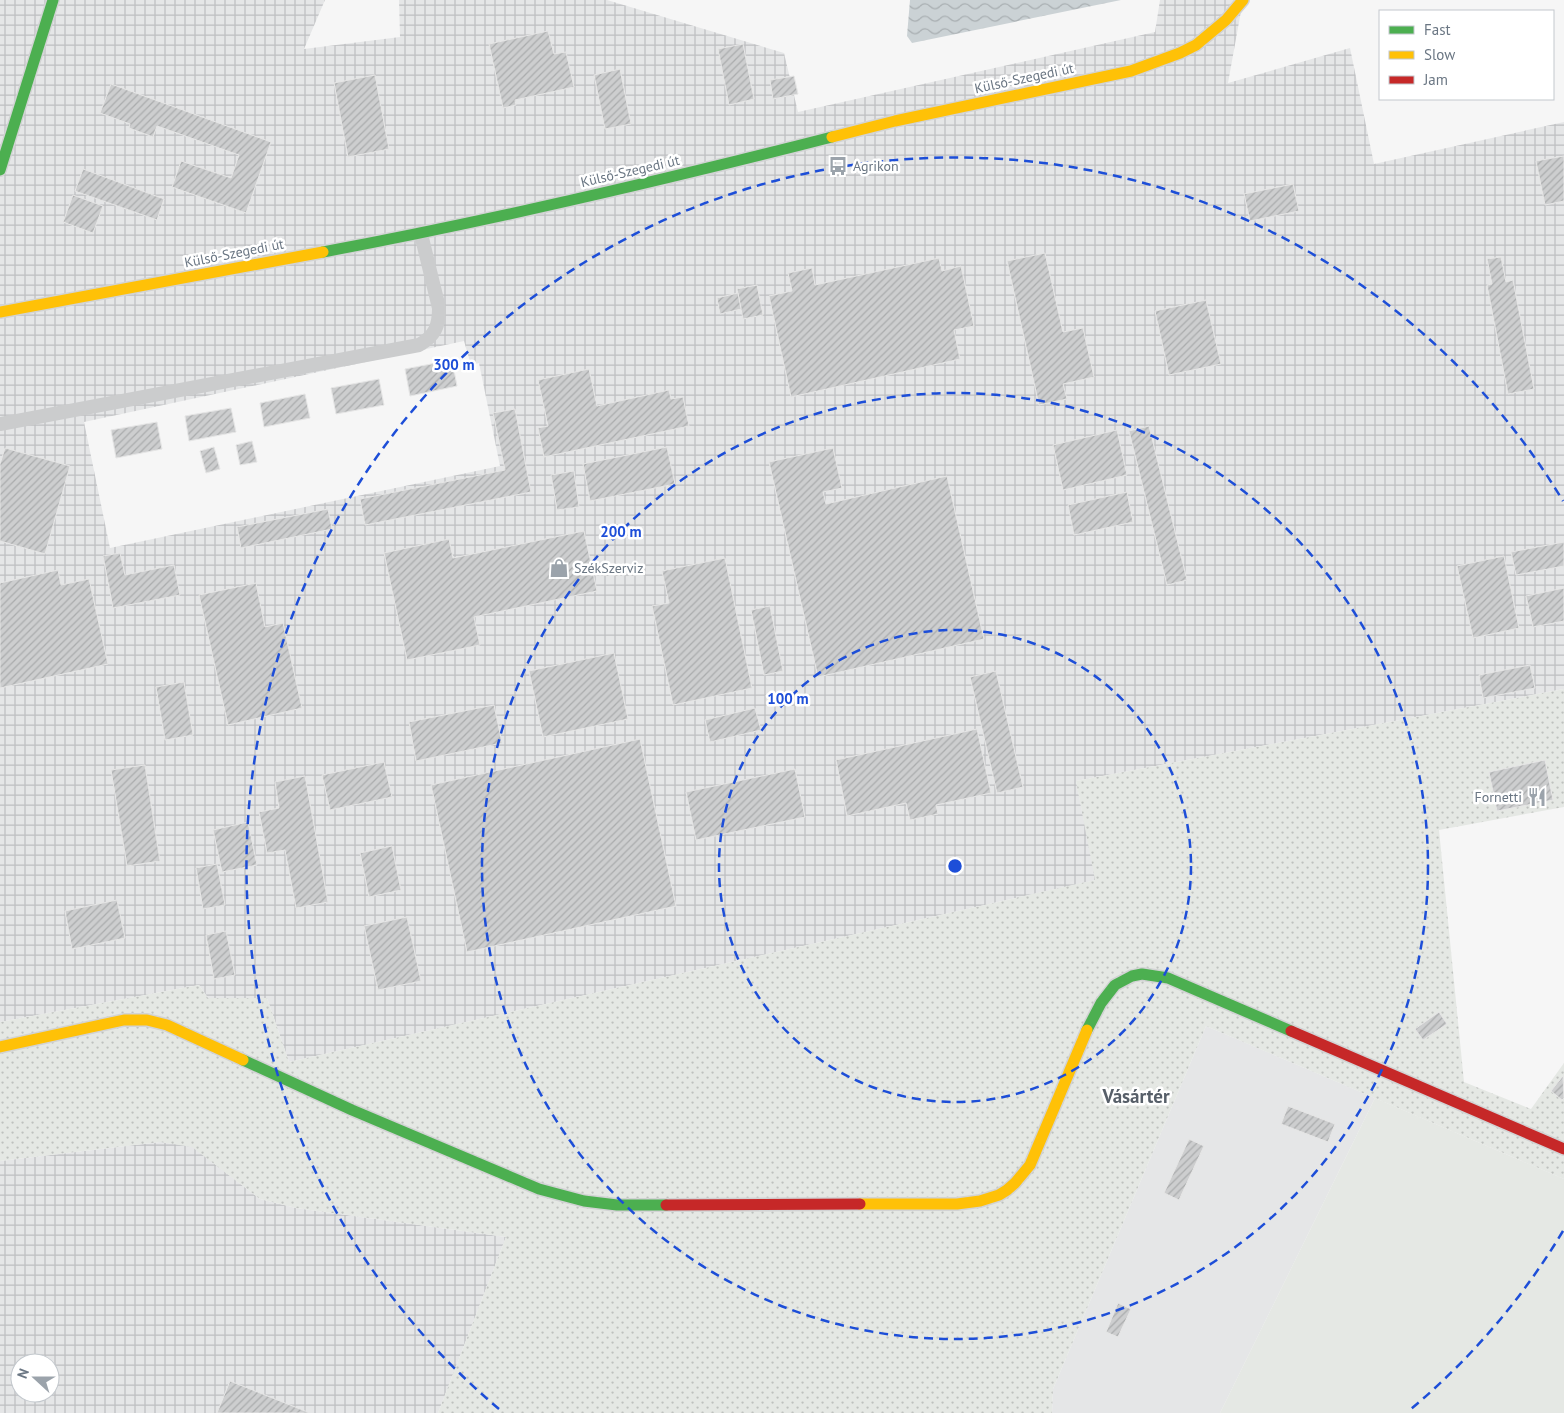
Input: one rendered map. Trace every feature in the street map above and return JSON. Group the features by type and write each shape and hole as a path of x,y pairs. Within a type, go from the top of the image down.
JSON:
{"street":[{"path":"0,170 53,0"},
{"name":"Külső-Szegedi út","path":"0,312 421,234 678,176 895,121 1131,71 1196,45 1226,20 1243,0"},
{"path":"0,424 419,345 428,340 436,330 439,320 439,308 421,234"},
{"path":"0,1047 124,1020 147,1020 167,1026 352,1110 539,1189 584,1201 617,1205 957,1204 979,1202 994,1198 1008,1191 1020,1180 1030,1165 1094,1015 1103,999 1114,986 1126,978 1151,973 1168,978 1564,1149"}],"shaded area":[{"path":"0,0 325,0 304,49 400,37 399,0 607,0 784,53 798,112 1155,32 1160,0 1243,0 1228,83 1350,48 1374,164 1564,122 1564,689 1076,781 1096,880 289,1062 267,998 208,998 199,985 0,1022","holes":["464,341 471,365 479,363 500,466 110,548 84,422"]},
{"path":"1564,689 1564,807 1439,830 1464,1082 1531,1109 1564,1063 1564,1179 1206,1026 1053,1389 1052,1413 438,1413 506,1237 296,1208 260,1199 192,1147 160,1142 0,1161 0,1022 199,985 208,998 267,998 289,1062 1095,880 1076,781"},
{"path":"1206,1026 1375,1098 1220,1413 1052,1413 1053,1389"},
{"path":"1375,1098 1564,1179 1564,1413 1220,1413"},
{"path":"160,1142 192,1146 260,1199 296,1208 506,1237 438,1413 0,1413 0,1161"}],"water":[{"path":"910,0 1121,0 912,43 907,36"}],"building":[{"path":"548,31 554,54 566,52 574,87 515,100 516,105 503,108 489,44"},
{"path":"743,44 754,99 729,105 718,49"},
{"path":"620,69 631,124 605,129 594,75"},
{"path":"375,75 389,149 348,157 334,83"},
{"path":"794,76 798,94 773,99 770,80"},
{"path":"111,84 271,142 246,213 172,187 181,161 231,178 239,155 157,126 153,137 129,128 130,124 100,113"},
{"path":"1564,156 1564,201 1545,205 1536,161"},
{"path":"83,169 164,199 157,220 75,191"},
{"path":"1293,184 1299,211 1250,221 1244,194"},
{"path":"73,195 103,206 93,233 63,222"},
{"path":"1045,253 1063,332 1083,328 1094,377 1063,384 1067,399 1039,405 1007,261"},
{"path":"1501,257 1506,282 1513,280 1534,389 1508,394 1487,285 1492,284 1487,259"},
{"path":"939,258 942,271 961,266 974,326 954,330 960,359 791,397 769,296 792,291 788,273 812,268 815,285"},
{"path":"757,285 763,315 743,319 737,289"},
{"path":"738,293 741,309 720,314 717,298"},
{"path":"1206,300 1221,364 1169,375 1155,311"},
{"path":"452,360 457,386 410,396 405,369"},
{"path":"589,369 597,406 669,390 671,399 683,397 689,426 544,457 538,428 548,426 538,380"},
{"path":"379,379 384,405 336,414 331,388"},
{"path":"305,394 310,418 264,427 260,403"},
{"path":"231,408 236,432 189,441 185,416"},
{"path":"515,409 531,492 365,525 360,499 505,470 493,413"},
{"path":"157,422 162,449 116,458 111,430"},
{"path":"1149,426 1187,580 1167,585 1129,431"},
{"path":"1117,430 1127,475 1063,490 1053,445"},
{"path":"252,441 257,462 240,465 236,445"},
{"path":"214,447 220,469 206,473 200,451"},
{"path":"667,447 675,484 590,501 583,464"},
{"path":"5,448 70,466 45,554 0,541 0,464"},
{"path":"833,448 842,488 823,492 826,504 947,476 984,639 818,677 769,462"},
{"path":"574,471 579,507 557,510 551,475"},
{"path":"1127,492 1133,522 1074,535 1068,505"},
{"path":"328,509 332,529 241,548 237,527"},
{"path":"584,531 597,591 474,617 480,645 407,660 384,553 449,539 453,558"},
{"path":"1564,542 1564,566 1516,575 1511,552"},
{"path":"120,553 125,575 174,565 180,595 113,608 103,556"},
{"path":"1504,556 1519,628 1473,638 1457,566"},
{"path":"725,558 752,688 673,705 652,606 669,603 662,571"},
{"path":"58,570 61,585 89,579 108,664 0,688 0,583"},
{"path":"256,583 265,627 283,623 302,708 228,725 199,595"},
{"path":"1564,588 1564,621 1533,627 1526,596"},
{"path":"770,606 783,671 764,675 751,610"},
{"path":"614,653 628,719 543,737 529,671"},
{"path":"1530,665 1535,688 1483,698 1479,675"},
{"path":"996,671 1023,787 997,793 970,677"},
{"path":"184,682 193,735 165,740 156,687"},
{"path":"494,705 502,743 416,761 409,722"},
{"path":"755,708 761,730 710,742 705,720"},
{"path":"977,729 991,793 936,805 938,814 910,820 906,803 847,816 836,760"},
{"path":"640,739 676,906 467,952 431,785"},
{"path":"1545,760 1553,800 1497,811 1489,772"},
{"path":"384,762 392,797 330,810 322,775"},
{"path":"145,765 160,861 127,866 111,770"},
{"path":"795,769 805,817 696,840 686,792"},
{"path":"305,776 328,902 296,908 285,850 267,853 259,812 279,808 275,782"},
{"path":"248,822 257,865 222,872 213,830"},
{"path":"392,846 401,890 369,897 360,853"},
{"path":"217,864 225,905 203,909 196,868"},
{"path":"117,900 125,938 72,949 65,911"},
{"path":"407,917 421,981 378,990 364,926"},
{"path":"226,931 235,975 214,979 206,935"},
{"path":"1439,1012 1447,1024 1423,1040 1415,1029"},
{"path":"1563,1076 1564,1098 1562,1100 1551,1091"},
{"path":"1288,1106 1335,1124 1328,1142 1281,1124"},
{"path":"1189,1139 1204,1146 1179,1200 1164,1193"},
{"path":"1118,1303 1131,1309 1118,1337 1106,1332"},
{"path":"230,1381 310,1413 217,1413"}],"traffic: fast":[{"path":"0,170 53,0"},
{"path":"323,252 579,199 832,137"},
{"path":"1087,1030 1101,1003 1115,985 1132,976 1142,974 1168,978 1291,1031"},
{"path":"243,1060 352,1110 539,1189 584,1201 617,1205 666,1205"}],"traffic: slow":[{"path":"832,137 895,121 1131,71 1196,45 1226,20 1243,0"},
{"path":"0,312 323,252"},
{"path":"0,1047 124,1020 147,1020 167,1025 243,1060"},
{"path":"860,1204 957,1204 980,1201 999,1195 1007,1190 1030,1165 1087,1030"}],"traffic: jam":[{"path":"1291,1031 1564,1149"},
{"path":"666,1205 860,1204"}],"place":[{"name":"Agrikon","path":"838,166"},
{"name":"SzékSzerviz","path":"559,568"},
{"name":"Fornetti","path":"1537,797"}],"district":[{"name":"Vásártér","path":"1136,1096"}]}
